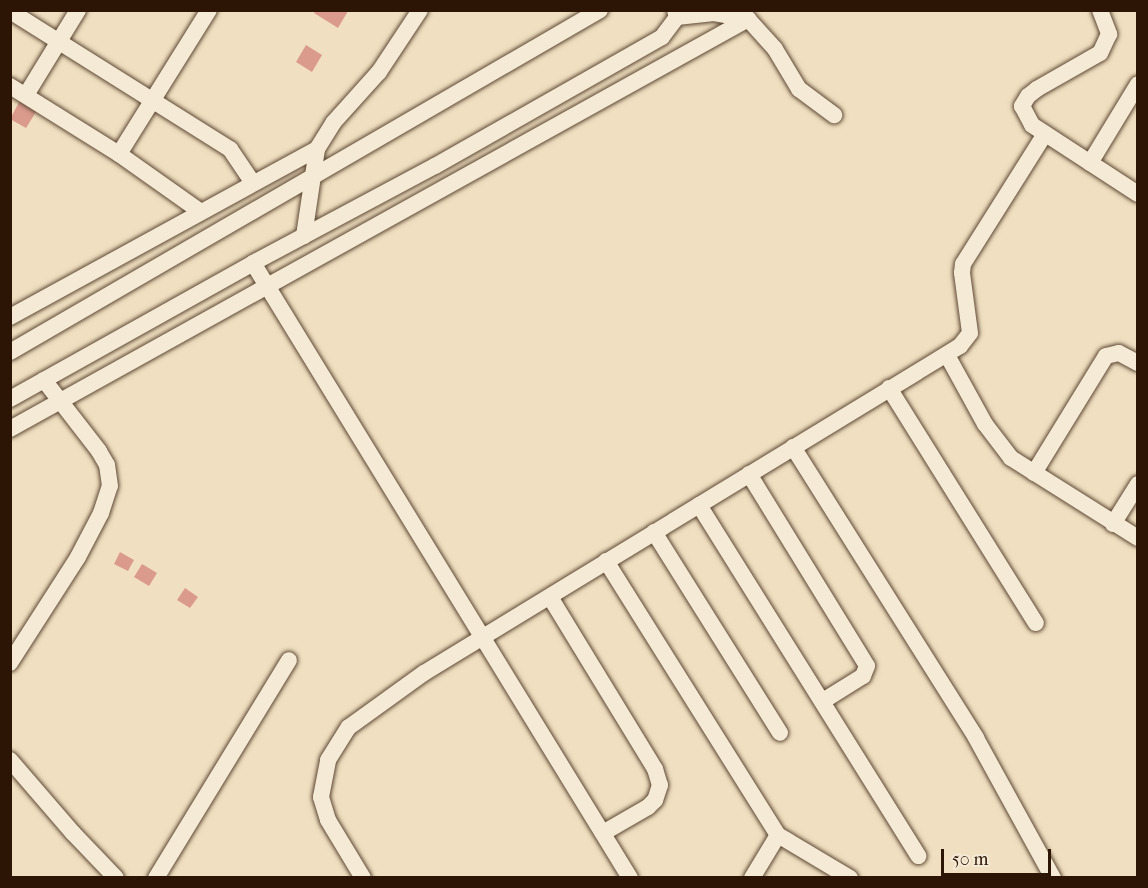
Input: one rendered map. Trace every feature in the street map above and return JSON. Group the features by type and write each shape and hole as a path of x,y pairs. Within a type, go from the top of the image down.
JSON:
{"street":[{"path":"26,95 78,10"},
{"path":"118,154 209,10"},
{"path":"304,236 317,149 333,123 379,72 420,10"},
{"path":"10,352 600,10"},
{"path":"1100,10 1109,34 1101,53 1037,89 1024,101 1022,106 1027,118 1045,134 1137,193"},
{"path":"10,11 230,149 253,183"},
{"path":"10,399 662,37 676,14 714,13 748,20 775,49 799,89 834,115"},
{"path":"10,429 748,20"},
{"path":"1090,163 1137,84"},
{"path":"10,86 118,154 201,212"},
{"path":"363,878 323,807 323,777 333,751 349,727 424,673 485,639 606,561 947,355 967,340 970,333 962,273 967,255 1045,134"},
{"path":"10,317 317,149"},
{"path":"253,263 630,878"},
{"path":"1034,473 1106,356 1119,352 1137,363"},
{"path":"947,355 995,439 1011,458 1137,538"},
{"path":"10,663 78,557 101,513 110,486 107,465 99,452 44,380"},
{"path":"889,388 1036,623"},
{"path":"793,447 976,738 1053,877"},
{"path":"749,474 867,666 863,676 823,701"},
{"path":"1113,524 1137,484"},
{"path":"699,505 918,856"},
{"path":"654,532 780,733"},
{"path":"606,561 778,835 824,872 850,878"},
{"path":"550,597 655,769 660,785 655,800 648,807 603,833"},
{"path":"156,878 289,660"},
{"path":"10,760 73,833 116,878"},
{"path":"752,878 778,835"}],"building":[{"path":"316,10 348,11 338,28 314,13"},
{"path":"306,45 322,55 312,72 296,62"},
{"path":"22,97 39,107 26,128 10,119"},
{"path":"120,552 134,560 128,571 114,564"},
{"path":"142,564 157,573 149,586 134,577"},
{"path":"185,588 198,597 190,608 177,600"}]}
